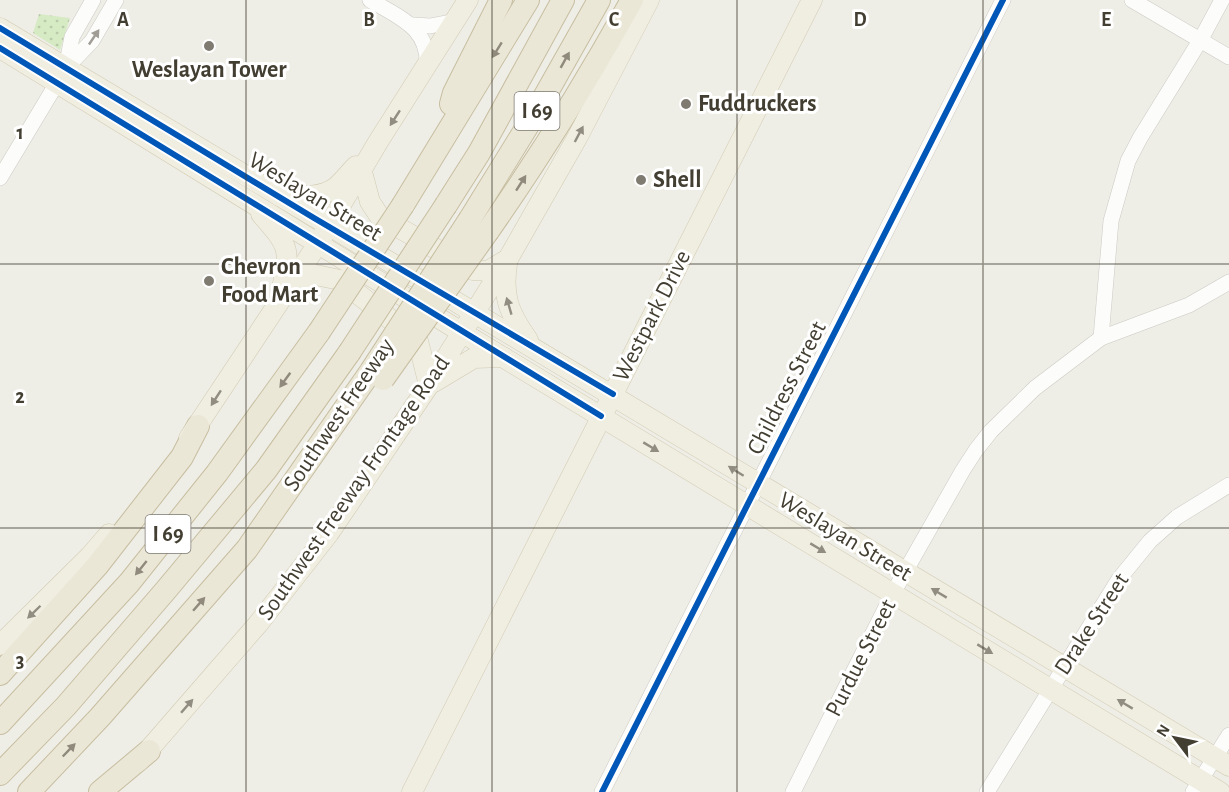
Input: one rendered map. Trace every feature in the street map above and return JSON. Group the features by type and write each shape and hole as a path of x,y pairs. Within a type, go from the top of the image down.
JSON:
{"highway":[{"path":"444,138 454,93 501,0"},
{"name":"I 69","path":"0,723 129,583 218,473 319,332 415,185 528,0"},
{"path":"0,774 66,706 259,478 349,353 446,205 479,153 563,0"},
{"name":"I 69","path":"479,225 533,117 599,0"},
{"path":"29,792 100,717 247,549 377,375 479,225 518,189 632,0"},
{"path":"0,674 97,566 182,457 198,426"},
{"path":"100,792 149,751"}],"main road":[{"path":"0,645 90,556 166,468 198,426 324,234 378,142 468,0"},
{"name":"Southwest Freeway Frontage Road","path":"110,792 149,751 258,624 329,533 476,313 577,138 649,0"},
{"name":"Westpark Drive","path":"412,792 812,0"},
{"name":"Weslayan Street","path":"0,28 62,75 247,198 324,234 476,313 613,394 904,573 1222,762"},
{"name":"Weslayan Street","path":"0,48 62,75 277,195 324,234 463,333 1050,689 1197,786 1220,792"},
{"path":"277,195 314,195 334,188 378,142"},
{"path":"362,172 366,191 380,217 473,270 488,271 508,259"},
{"path":"247,198 278,234 286,249 286,272 280,302"},
{"path":"508,259 504,285 508,305 513,318 533,346"},
{"path":"280,302 305,277 316,275 340,280 418,340 429,386 474,358 504,357"}],"street":[{"path":"62,75 72,37 93,0"},
{"path":"0,178 62,75 92,42 116,0"},
{"path":"370,0 413,25 430,26 456,21"},
{"name":"Childress Street","path":"602,792 1003,0"},
{"path":"1132,0 1229,57"},
{"path":"1101,338 1111,221 1122,179 1140,138 1201,39 1222,0"},
{"path":"413,25 425,48 427,68"},
{"name":"Purdue Street","path":"793,792 904,573 976,450 998,424 1035,388 1101,338 1189,305 1229,282"},
{"name":"Drake Street","path":"987,792 1119,579 1136,557 1177,517 1229,485"},
{"path":"1197,786 1222,762 1229,735"}],"green space":[{"path":"39,14 70,18 60,50 33,33"}],"cycle path":[{"path":"602,792 1003,0"},
{"path":"0,28 314,218 613,394"},
{"path":"0,48 601,416"}],"place":[{"name":"Weslayan Tower","path":"209,46"},
{"name":"Fuddruckers","path":"686,104"},
{"name":"Shell","path":"641,180"},
{"name":"Chevron Food Mart","path":"209,281"}]}
